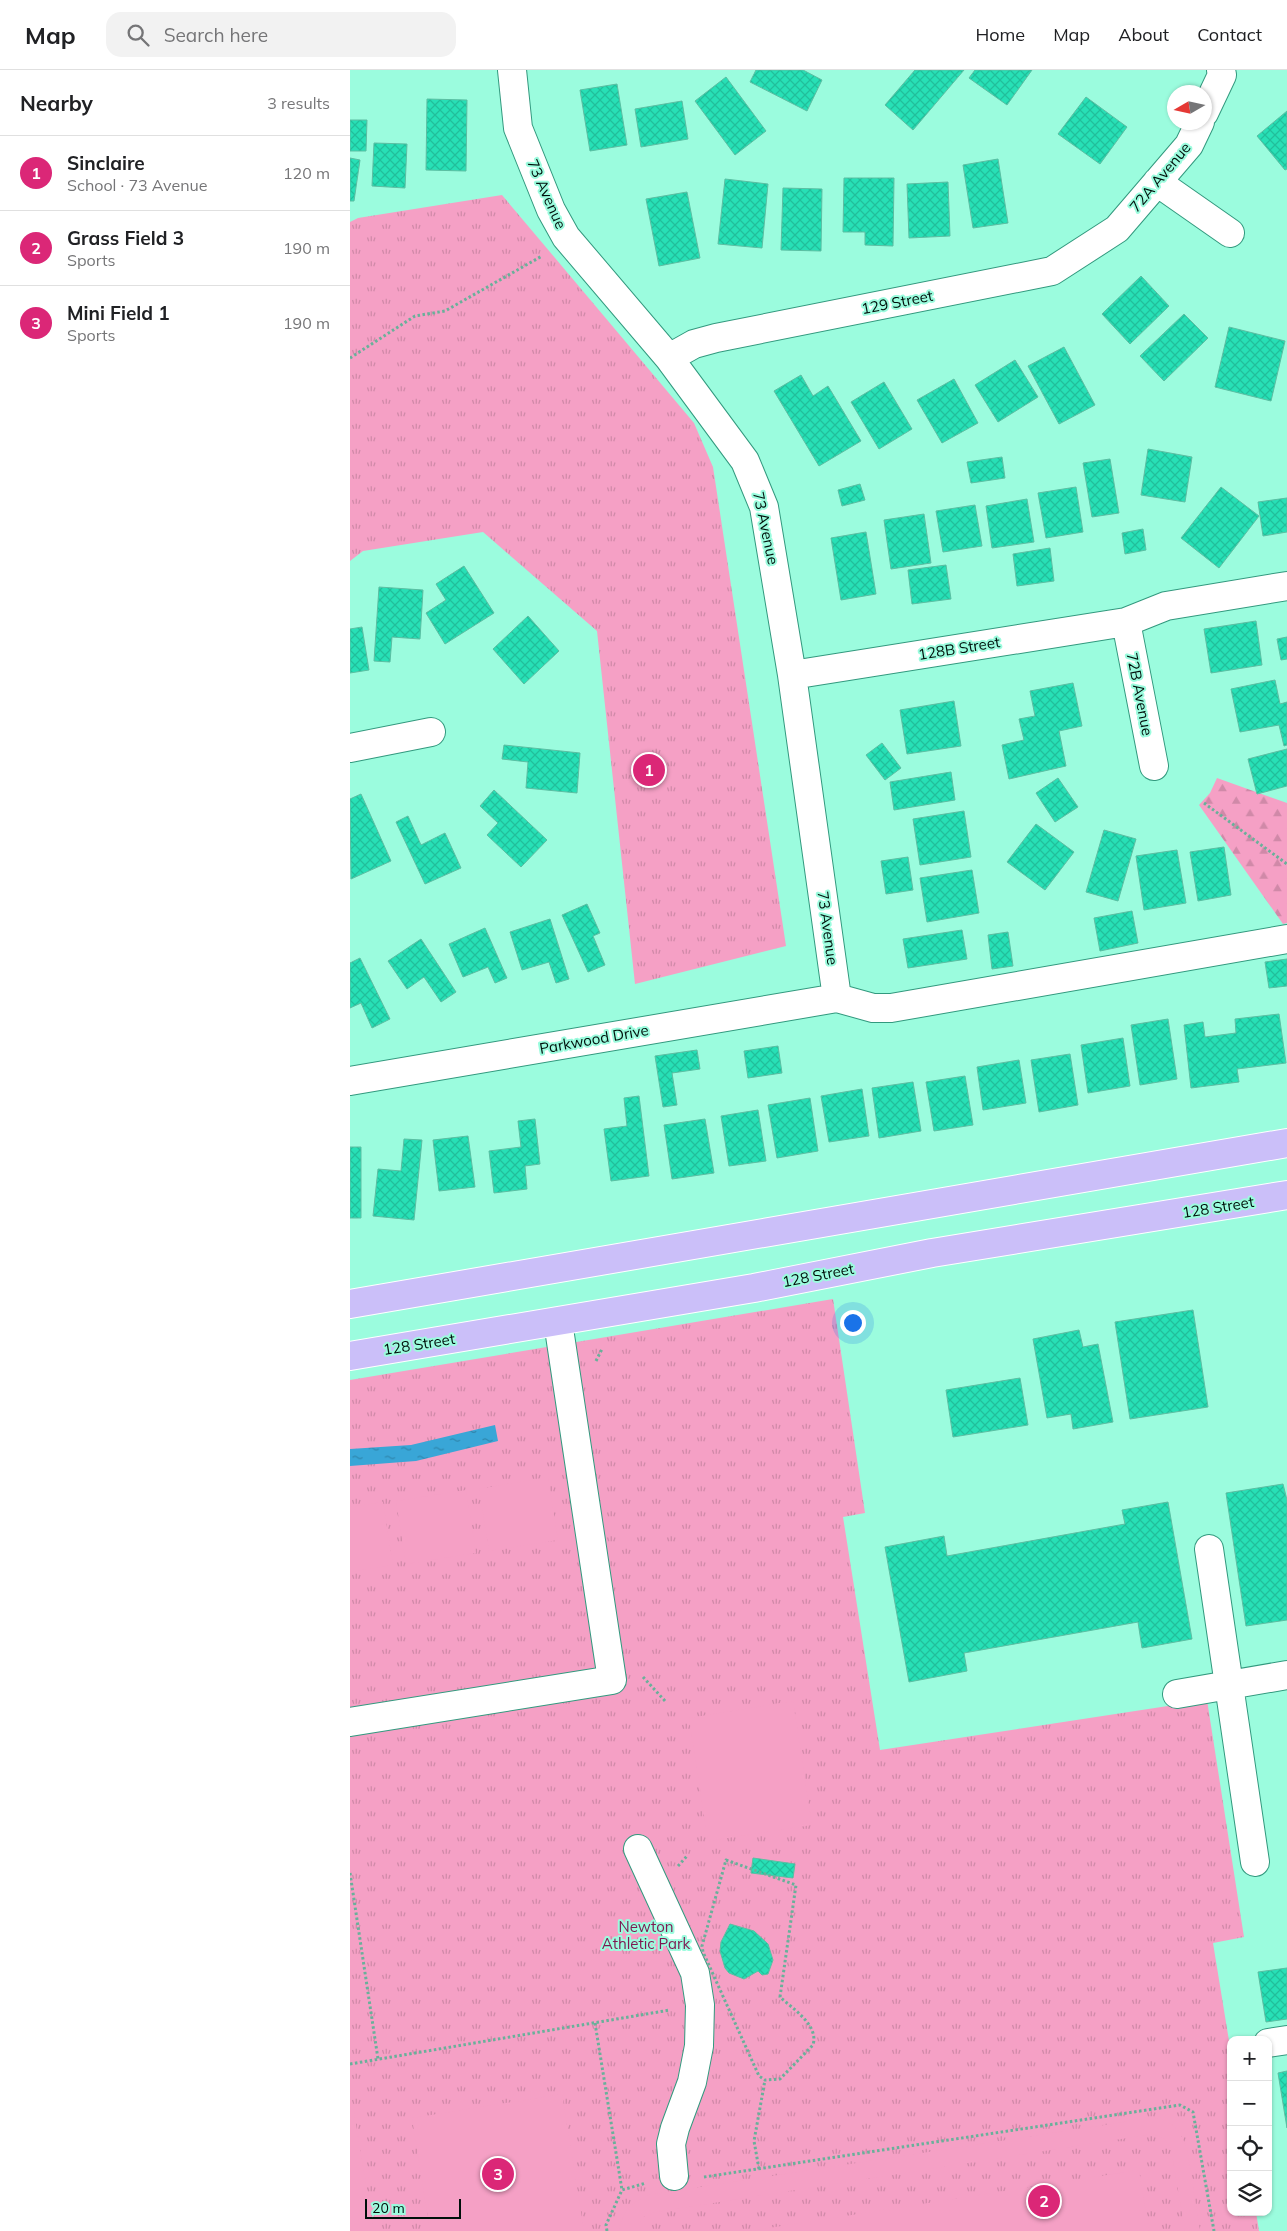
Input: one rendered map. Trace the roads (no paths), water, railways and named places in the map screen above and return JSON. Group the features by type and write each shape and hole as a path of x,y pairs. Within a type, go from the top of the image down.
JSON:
{"main road":[{"path":"350,1304 1287,1144"},
{"name":"128 Street","path":"350,1356 754,1288 932,1253 1287,1195"}],"street":[{"name":"73 Avenue","path":"512,70 518,128 551,210 566,237 669,358 745,461 756,484 764,507 792,675 837,998"},
{"path":"1212,96 1222,75 1221,70"},
{"name":"72A Avenue","path":"1117,229 1189,145 1196,130"},
{"path":"1157,182 1230,234"},
{"name":"129 Street","path":"669,358 694,344 716,338 1052,271 1117,229"},
{"name":"128B Street","path":"792,675 1126,622 1166,606 1287,586"},
{"name":"72B Avenue","path":"1126,622 1154,766"},
{"path":"350,748 432,732"},
{"path":"837,998 873,1008 891,1008 1287,939"},
{"name":"Parkwood Drive","path":"350,1081 837,998"},
{"path":"350,1722 612,1680 558,1322"},
{"path":"1209,1549 1255,1862"},
{"path":"1177,1694 1287,1675"},
{"path":"638,1850 695,1973 700,2005 699,2046 692,2082 671,2144 674,2176"},
{"path":"1272,2042 1287,2040"}],"water":[{"path":"495,1425 498,1441 416,1461 350,1466 350,1449 411,1445"}],"place":[{"name":"Sinclaire","path":"649,770"},
{"name":"Mini Field 1","path":"498,2174"},
{"name":"Grass Field 3","path":"1044,2201"}],"park label":[{"name":"Newton Athletic Park","path":"646,1934"}]}
